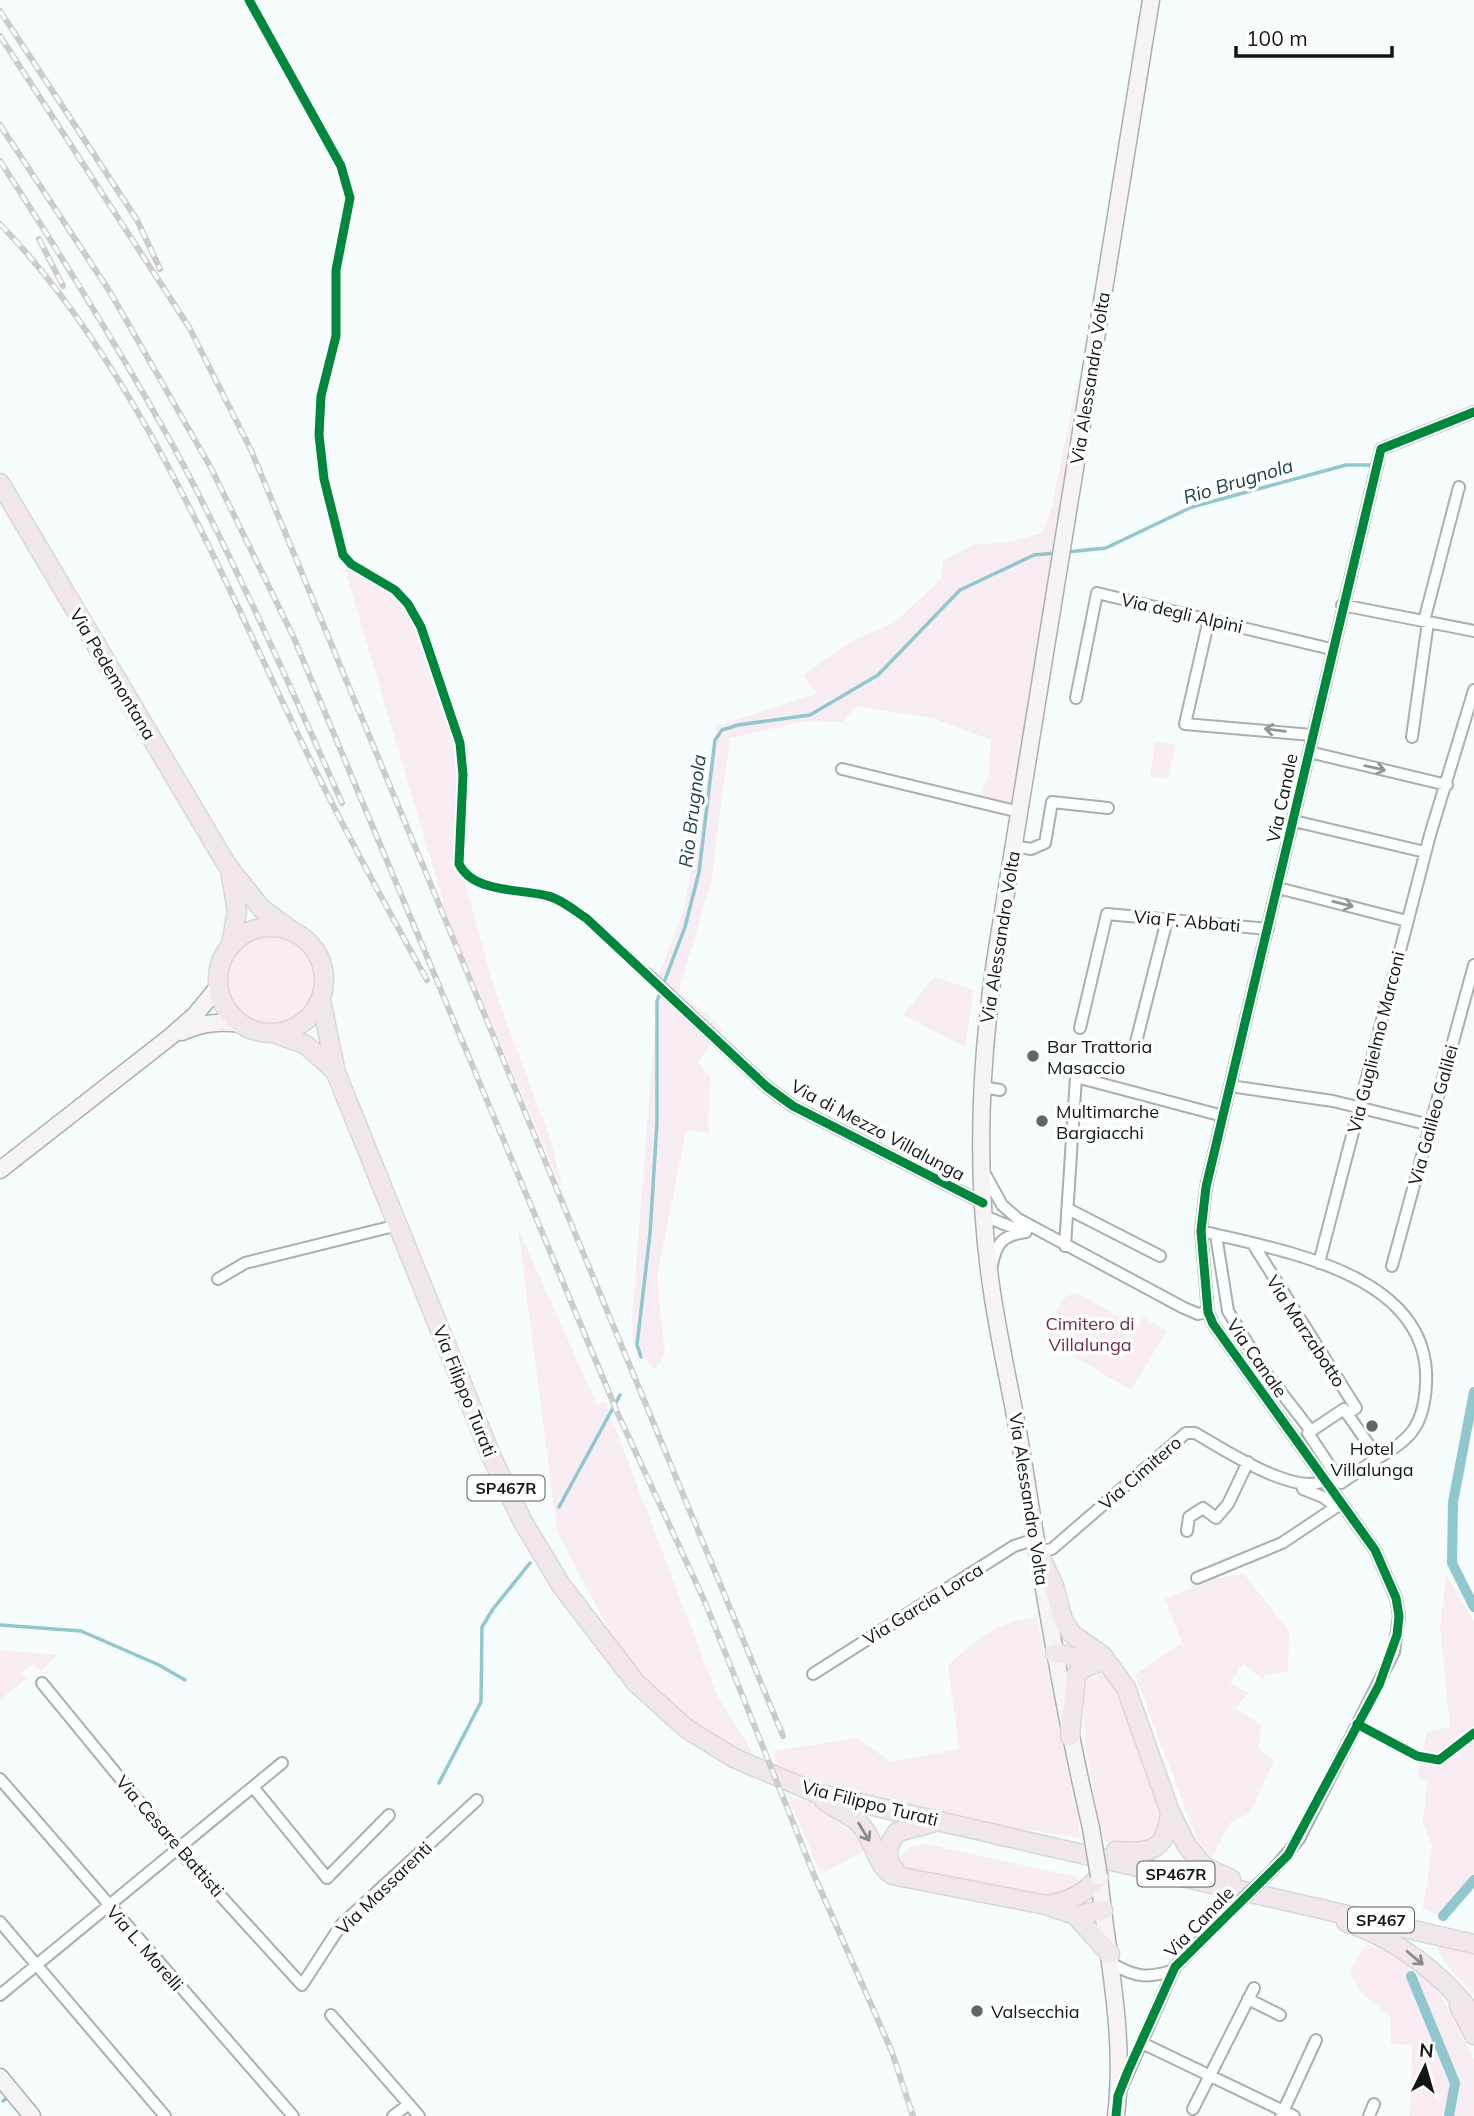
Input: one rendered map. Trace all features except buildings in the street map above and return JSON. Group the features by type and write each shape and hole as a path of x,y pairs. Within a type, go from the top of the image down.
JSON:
{"main road":[{"name":"Via Alessandro Volta","path":"1099,1875 1070,1736 992,1292 984,1209 982,1087 987,1016 1152,0"},
{"name":"Via Pedemontana","path":"0,483 227,865"},
{"path":"227,865 261,908 295,933"},
{"path":"227,865 233,881 237,911 232,944"},
{"path":"232,944 245,934 261,928 278,928 295,933"},
{"name":"SP467R","path":"295,933 315,950 321,961 324,974 321,1000"},
{"name":"SP467R","path":"0,1170 195,1015 218,987 220,965 232,944"},
{"path":"218,987 222,1002 241,1024"},
{"path":"274,1033 303,1023 321,1000"},
{"name":"Via Filippo Turati","path":"321,1000 337,1073 507,1491 561,1584 615,1658 659,1706 706,1743 762,1772 816,1793 1066,1848 1474,1944"},
{"name":"SP467R","path":"170,1037 198,1024 223,1022 241,1024 257,1032 274,1033"},
{"name":"Via Filippo Turati","path":"274,1033 306,1045 337,1073"},
{"path":"1037,1545 1054,1586 1063,1620 1072,1634 1103,1661 1132,1700 1170,1812 1187,1846 1205,1867 1254,1889 1386,1938 1406,1951 1474,2016"},
{"path":"1055,1653 1103,1661"},
{"path":"1070,1736 1076,1676 1081,1669 1103,1661"},
{"path":"816,1793 857,1821 866,1831 883,1867 903,1878 1061,1907 1103,1910"},
{"path":"1066,1848 1135,1853 1153,1849 1166,1835 1170,1812"},
{"path":"903,1878 887,1858 888,1849 897,1832 944,1822"},
{"path":"1061,1907 1093,1885 1099,1875"},
{"name":"Via Canale","path":"1099,1875 1118,2009 1118,2096 1115,2116"},
{"path":"1061,1907 1110,1958"},
{"path":"1450,1991 1474,2035"},
{"path":"0,2077 32,2116"}],"street":[{"name":"Via Canale","path":"1309,1441 1252,1381 1208,1312 1200,1231 1206,1187 1294,821 1331,649 1381,449 1474,412"},
{"path":"1412,737 1426,621 1459,487"},
{"name":"Via degli Alpini","path":"1076,698 1097,593 1331,649"},
{"path":"1342,605 1474,632"},
{"path":"1209,619 1185,724 1311,735"},
{"name":"Via Guglielmo Marconi","path":"1319,1263 1425,852 1474,690"},
{"path":"1309,752 1447,785"},
{"path":"842,769 1019,813"},
{"path":"1014,846 1031,849 1045,843 1052,802 1108,808"},
{"path":"1294,821 1425,852"},
{"path":"1278,888 1407,921"},
{"name":"Via F. Abbati","path":"1080,1028 1107,914 1268,929"},
{"path":"1136,1042 1167,920"},
{"name":"Via Galileo Galilei","path":"1392,1266 1474,965"},
{"name":"Via di Mezzo Villalunga","path":"647,974 767,1087 793,1106 984,1209 998,1224 1040,1234"},
{"path":"1065,1246 1076,1077 1223,1116"},
{"path":"1230,1086 1359,1108 1430,1125"},
{"path":"982,1087 1000,1090"},
{"path":"982,1166 1002,1205 1040,1234 1184,1308 1198,1314 1208,1312"},
{"path":"984,1209 1018,1219"},
{"path":"1068,1209 1160,1256"},
{"path":"218,1279 245,1263 398,1225"},
{"path":"1200,1231 1319,1263 1356,1277 1394,1303 1411,1324 1422,1347 1427,1369 1419,1425 1399,1446 1333,1483 1301,1484"},
{"path":"992,1292 992,1263 996,1246 1004,1237 1026,1232"},
{"name":"Via Canale","path":"1118,2096 1160,1996 1174,1970 1273,1870 1298,1839 1379,1685 1398,1636 1399,1616 1390,1579 1376,1550 1228,1311 1216,1235"},
{"name":"Via Marzabotto","path":"1253,1244 1356,1408 1347,1414"},
{"path":"1309,1441 1344,1409 1378,1458"},
{"name":"Via Cimitero","path":"1037,1545 1052,1549 1186,1433 1195,1433 1248,1462 1301,1484 1303,1489 1323,1497 1336,1507 1282,1543 1197,1577"},
{"path":"1187,1531 1189,1517 1203,1507 1216,1518 1228,1504 1248,1462"},
{"name":"Via Garcia Lorca","path":"813,1674 1014,1546 1037,1545"},
{"name":"Via Cesare Battisti","path":"42,1683 178,1849 302,1985"},
{"path":"0,1995 282,1763"},
{"name":"Via L. Morelli","path":"0,1779 293,2116"},
{"path":"253,1787 327,1878 389,1815"},
{"name":"Via Massarenti","path":"302,1985 341,1925 477,1800"},
{"path":"0,1922 165,2116"},
{"path":"1110,1958 1133,1975 1149,1977 1174,1970"},
{"path":"1149,1977 1160,1996"},
{"path":"1194,2109 1251,1994 1280,2015"},
{"path":"331,2015 419,2116"},
{"path":"1142,2043 1286,2114 1316,2040"},
{"path":"393,2116 409,2104"},
{"path":"1368,2116 1374,2104"}],"green space":[{"path":"1080,368 1041,634 1011,803 981,796 989,773 991,740 933,718 856,706 842,722 806,721 730,738 711,882 679,991 723,1029 698,1062 710,1077 709,1133 686,1130 657,1277 665,1354 655,1370 633,1344 632,1318 659,974 684,909 717,726 817,694 803,675 856,639 894,623 941,579 943,561 974,544 1005,543 1042,533 1052,506"},
{"path":"341,545 355,563 398,589 406,600 467,740 469,777 459,842 462,871 495,991 552,1144 563,1191 448,918 343,563"},
{"path":"1155,742 1176,745 1168,779 1150,776"},
{"path":"270,937 295,944 307,956 314,981 307,1006 295,1018 270,1025 245,1018 233,1006 226,981 233,956 245,944"},
{"path":"934,977 974,990 965,1047 903,1015"},
{"path":"518,1228 597,1405 605,1401 717,1695 755,1757 744,1755 695,1723 651,1686 610,1632 557,1532"},
{"name":"Cimitero di Villalunga","path":"1078,1293 1137,1327 1143,1317 1167,1331 1131,1390 1051,1343 1046,1328 1066,1296"},
{"path":"1244,1574 1289,1631 1288,1671 1265,1675 1263,1680 1243,1664 1230,1683 1249,1693 1235,1708 1262,1726 1258,1749 1274,1760 1250,1813 1230,1823 1212,1857 1197,1840 1135,1675 1182,1643 1165,1599 1212,1579"},
{"path":"1446,1575 1474,1621 1474,1875 1439,1916 1423,1909 1432,1847 1423,1822 1427,1783 1417,1776 1427,1732 1450,1727 1440,1627"},
{"path":"1037,1617 1081,1838 964,1820 823,1784 779,1769 773,1751 857,1738 891,1762 959,1749 948,1665 998,1627"},
{"path":"0,1650 58,1655 41,1671 33,1664 21,1673 27,1678 0,1700"},
{"path":"1103,1674 1132,1728 1154,1795 1160,1834 1140,1844 1104,1842 1088,1761 1084,1720 1086,1679"},
{"path":"788,1797 811,1802 843,1827 860,1835 868,1849 821,1874"},
{"path":"925,1844 1078,1877 1083,1887 1054,1899 903,1868 901,1856 911,1847"},
{"path":"1436,1943 1474,1954 1474,1995 1441,1958"},
{"path":"1367,1944 1407,1961 1436,1986 1474,2060 1474,2116 1410,2116 1412,2045 1391,2044 1390,2016 1360,1992 1350,1971"}],"waterway":[{"name":"Rio Brugnola","path":"1067,552 1106,548 1192,507 1346,465 1371,465"},
{"name":"Rio Brugnola","path":"641,1357 637,1345 650,1234 657,1123 657,1001 685,927 699,872 715,740 722,730 738,725 810,715 878,675 960,590 1034,555 1056,553"},
{"path":"1474,1392 1453,1502 1452,1563 1474,1607"},
{"name":"Rio Brugnola","path":"559,1507 620,1395"},
{"name":"Rio Brugnola","path":"439,1783 481,1702 482,1627 530,1563"},
{"path":"0,1625 81,1631 159,1665 185,1680"},
{"path":"1443,1916 1474,1880"},
{"path":"1411,1976 1455,2083 1449,2116"}],"railway":[{"path":"0,11 137,220 160,269"},
{"path":"0,36 189,327 251,450 783,1736"},
{"path":"0,125 110,292 211,468 293,636 618,1414 705,1602 814,1875 892,2052 913,2116"},
{"path":"0,161 141,388 184,466 266,633 342,803"},
{"path":"0,224 47,277 90,335 166,462 325,791 427,980"},
{"path":"39,239 63,286"}],"cycle path":[{"path":"249,0 341,166 350,198 336,270 336,336 321,396 319,435 324,479 343,555 351,564 395,590 408,604 421,627 460,743 463,775 459,864 475,881 548,896 568,906 586,918 767,1087 793,1106 983,1203"},
{"path":"1116,2116 1118,2096 1175,1967 1288,1855 1379,1685 1397,1635 1399,1616 1396,1598 1375,1550 1213,1324 1208,1312 1201,1231 1206,1187 1381,449 1474,412"},
{"path":"1357,1724 1417,1756 1439,1760 1474,1733"}],"place":[{"name":"Bar Trattoria Masaccio","path":"1033,1056"},
{"name":"Multimarche Bargiacchi","path":"1042,1121"},
{"name":"Hotel Villalunga","path":"1372,1426"},
{"name":"Valsecchia","path":"977,2011"}]}
